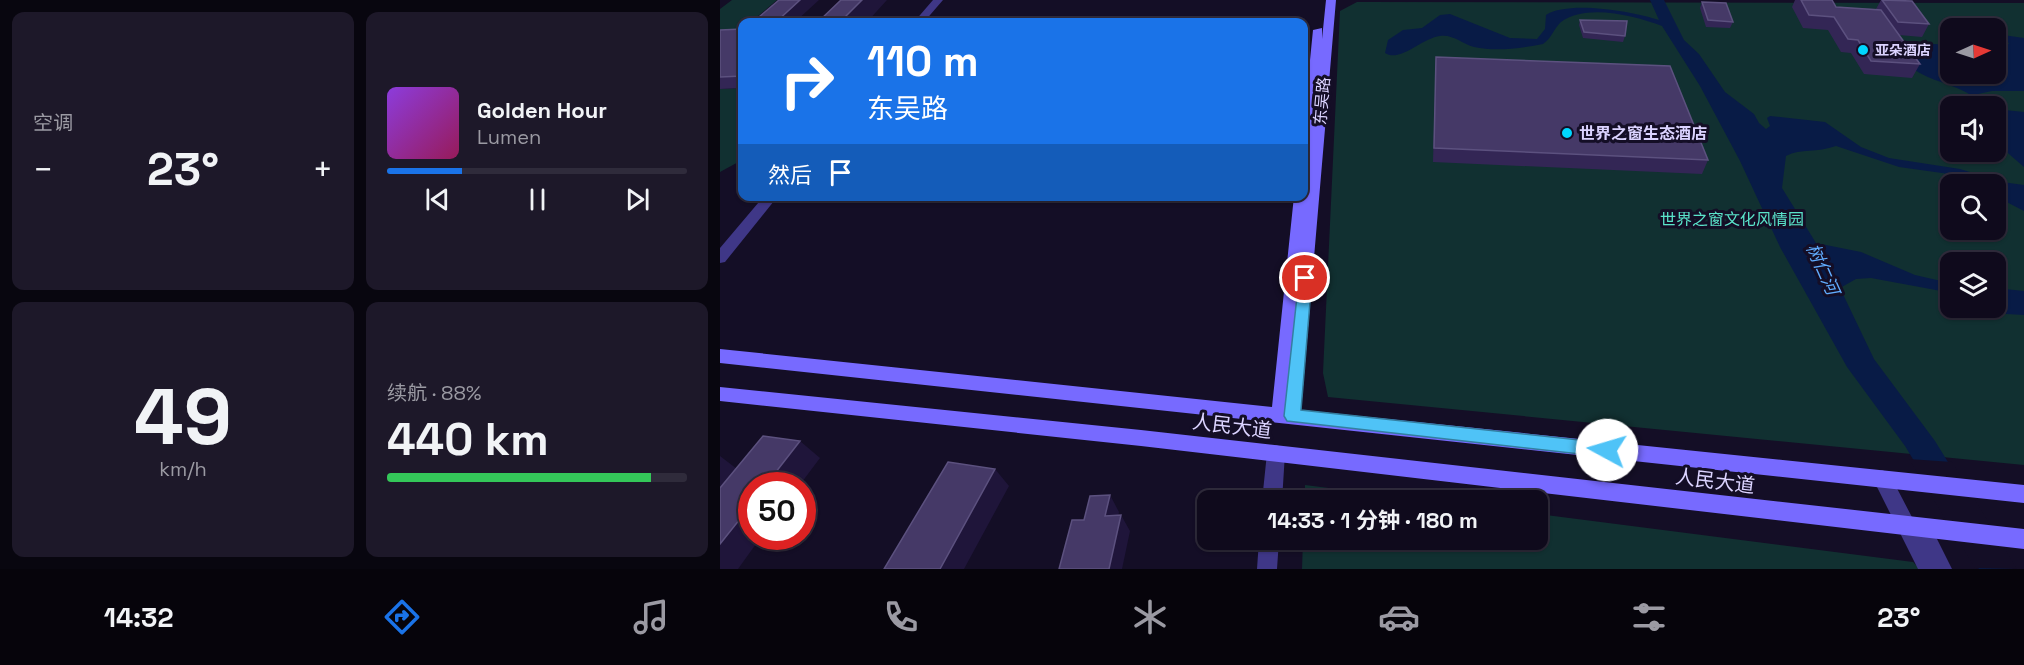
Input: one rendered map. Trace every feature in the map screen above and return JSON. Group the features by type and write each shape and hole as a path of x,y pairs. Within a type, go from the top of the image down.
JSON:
{"main road":[{"name":"东吴路","path":"1308,135 1321,0"},
{"name":"东吴路","path":"1286,416 1331,0"},
{"path":"1286,416 1301,201"},
{"name":"人民大道","path":"720,356 2024,494"},
{"name":"人民大道","path":"720,394 1275,453 2024,539"}],"street":[{"path":"922,18 938,0"},
{"path":"720,258 768,201"},
{"path":"1273,490 1275,453"},
{"path":"1882,479 1942,569"},
{"path":"1913,527 1929,569"},
{"path":"1267,569 1268,550"}],"green space":[{"path":"732,0 777,0 756,18 738,18 738,31 720,36 720,9"},
{"name":"世界之窗文化风情园","path":"1357,2 2024,3 2024,465 1328,397 1323,373 1340,11"},
{"path":"738,88 738,162 720,172 720,89"},
{"path":"1305,485 1344,490 1305,490"},
{"path":"1548,515 1913,562 1920,569 1302,569 1303,550 1548,550"}],"water":[{"name":"树仁河","path":"1650,0 1664,0 1684,40 1699,54 1725,92 1754,114 1766,129 1770,126 1767,118 1770,116 1825,122 1861,147 1889,158 1960,169 1976,174 1949,174 1899,167 1836,146 1786,156 1782,188 1816,243 1861,252 1915,275 1940,281 1940,291 1871,278 1856,279 1840,288 1874,359 1935,441 2014,569 1979,569 1905,446 1847,367 1780,247 1740,161 1700,86 1662,26 1625,15 1584,13 1561,22 1543,44 1491,49 1474,47 1453,38 1440,36 1404,53 1391,55 1385,53 1388,40 1403,30 1422,28 1440,15 1450,14 1510,38 1537,39 1545,29 1546,15 1570,8 1618,11 1659,20"},
{"path":"2006,35 2024,38 2024,91 1992,91 1978,94 1980,96 1973,96 1945,84 2006,84 2006,46 2009,43 2006,42"},
{"path":"1901,42 1940,44 1940,82 1911,67 1904,56"},
{"path":"2006,110 2024,112 2024,167 2006,151"},
{"path":"2006,183 2024,185 2024,211 2006,202"},
{"path":"2006,289 2024,291 2024,315 2006,314"}],"pier":[{"path":"1909,459 1952,462 2017,569 1975,568"}],"building":[{"path":"779,0 800,0 780,18 758,18"},
{"path":"841,0 862,0 844,18 822,18"},
{"path":"1801,0 1832,0 1836,7 1881,10 1920,64 1871,61 1858,40 1848,39 1834,17 1809,15"},
{"path":"1882,0 1912,1 1929,24 1898,22"},
{"path":"1702,2 1726,3 1733,22 1708,20"},
{"path":"1580,20 1627,21 1625,36 1584,32"},
{"path":"738,29 738,76 720,77 720,30"},
{"path":"1436,57 1670,66 1708,160 1434,148"},
{"path":"763,436 800,441 776,472 738,472 738,522 720,544 720,488"},
{"path":"948,462 995,469 940,569 884,569"},
{"path":"1110,495 1105,516 1121,515 1109,569 1059,569 1072,520 1084,520 1090,496"}],"place":[{"name":"亚朵酒店","path":"1863,50"},
{"name":"世界之窗生态酒店","path":"1567,133"}],"route":[{"path":"1305,278 1292,416 1607,450"}]}
